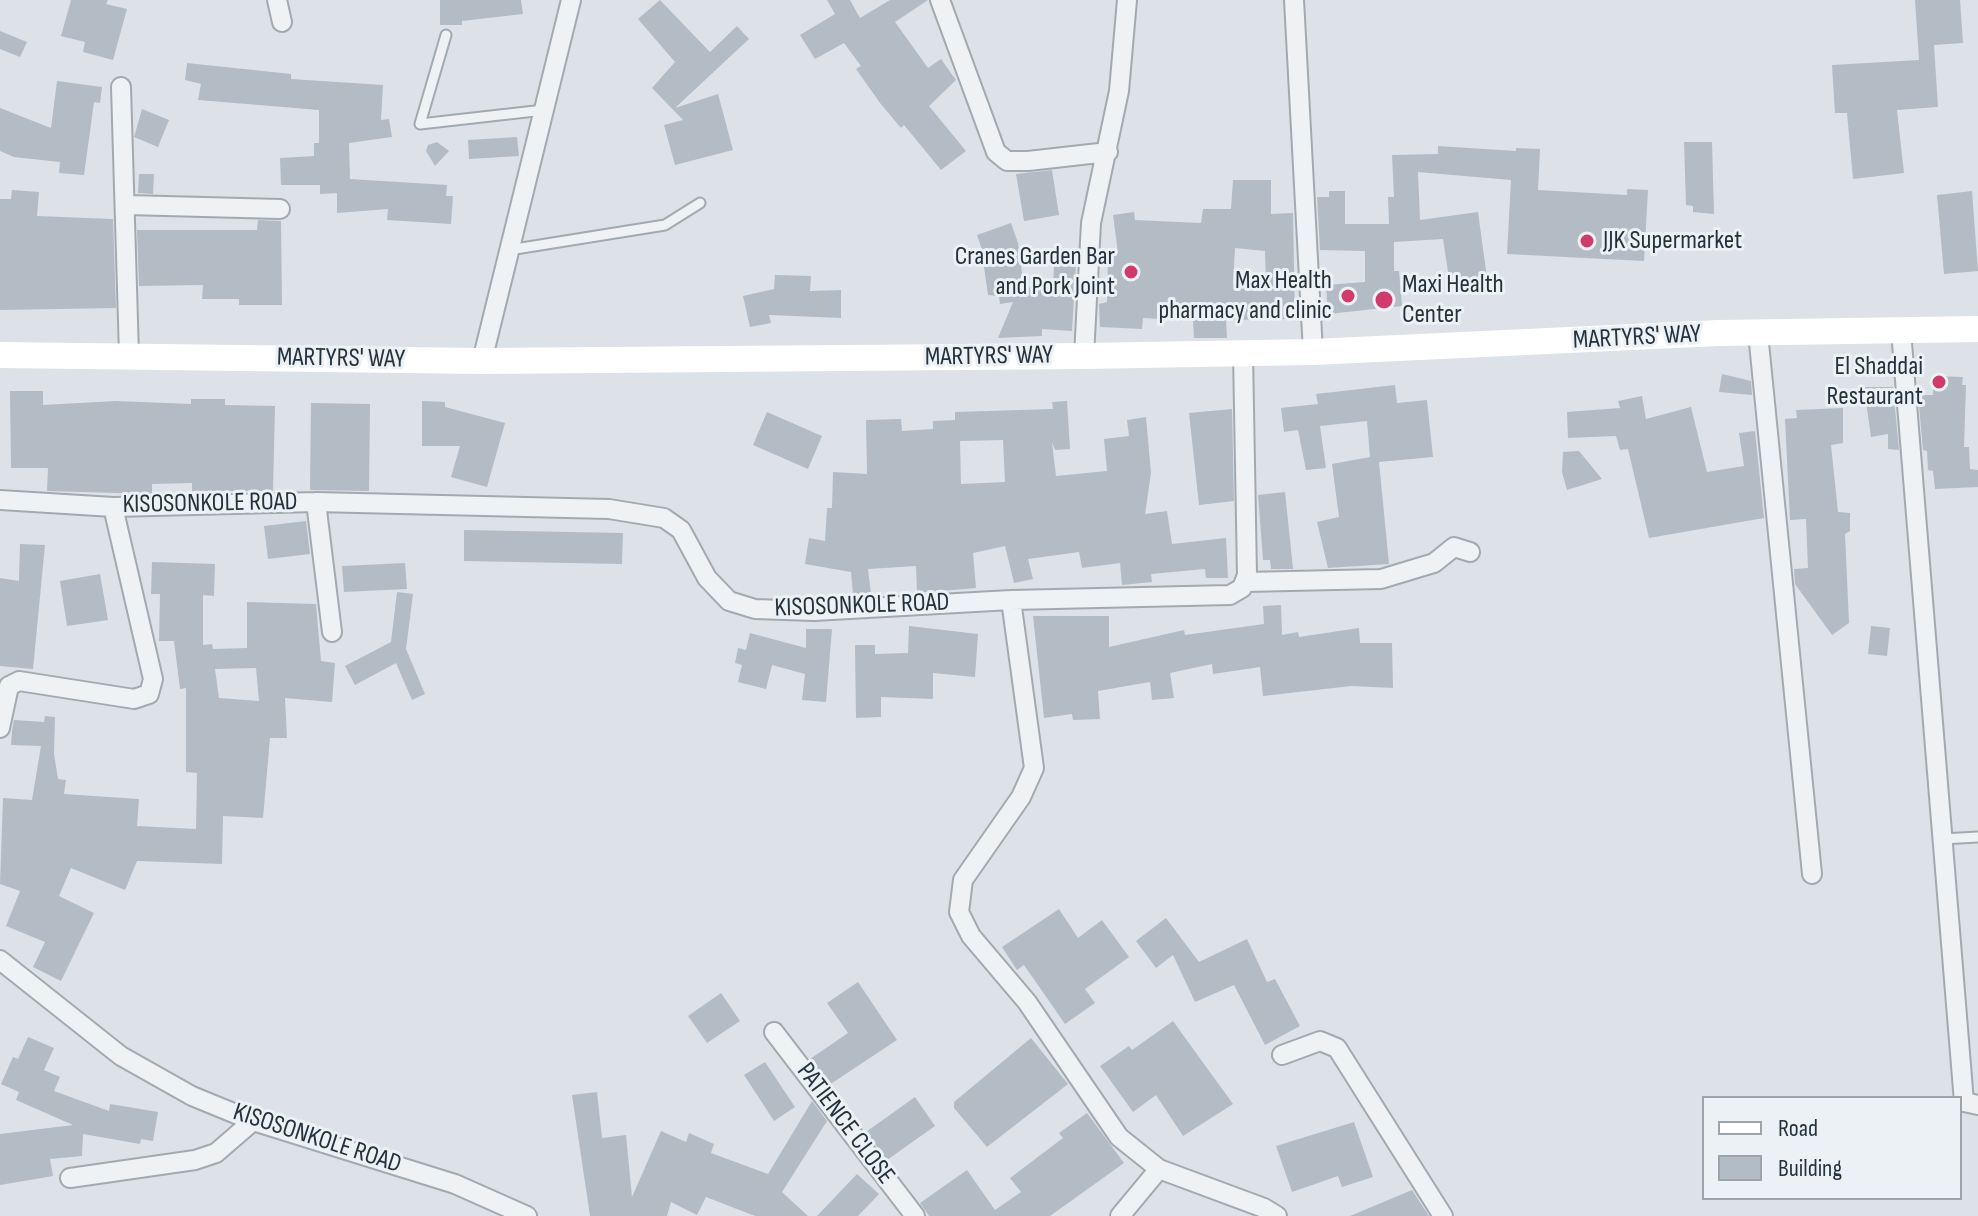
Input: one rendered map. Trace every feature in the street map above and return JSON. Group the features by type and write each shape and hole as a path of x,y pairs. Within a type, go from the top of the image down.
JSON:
{"main road":[{"name":"MARTYRS' WAY","path":"0,355 482,361 1084,356 1313,352 1758,333 1978,329"}],"street":[{"path":"277,0 282,22"},
{"path":"482,361 571,0"},
{"path":"940,0 996,152 1007,161 1028,161 1108,152"},
{"path":"1084,356 1091,223 1119,91 1127,0"},
{"path":"1294,0 1313,352"},
{"path":"121,87 127,205 129,355"},
{"path":"127,205 280,209"},
{"path":"1901,331 1964,1102 1978,1105"},
{"path":"1758,333 1812,874"},
{"path":"1243,353 1245,582"},
{"name":"KISOSONKOLE ROAD","path":"0,500 113,507 316,502 609,509 664,518 681,530 707,578 729,601 755,609 814,611 1011,600 1230,595 1245,582 1381,579 1434,563 1454,547 1470,552"},
{"path":"316,502 332,632"},
{"path":"0,728 9,686 19,681 134,699 149,694 153,679 113,507"},
{"path":"1011,600 1034,768 1021,797 963,880 959,912 971,936 1027,1002 1119,1137 1159,1169 1264,1208 1277,1216"},
{"name":"KISOSONKOLE ROAD","path":"0,960 88,1032 147,1073 253,1121 455,1184 527,1216"},
{"name":"PATIENCE CLOSE","path":"774,1032 915,1216"},
{"path":"1282,1055 1320,1041 1337,1048 1443,1216"},
{"path":"70,1178 195,1160 216,1153 253,1121"},
{"path":"1120,1216 1159,1169"}],"lane":[{"path":"446,35 420,124 544,110"},
{"path":"509,250 665,225 700,203"},
{"path":"1942,839 1978,837"}],"building":[{"path":"71,0 108,0 106,4 127,9 113,60 83,52 85,42 61,36"},
{"path":"440,0 521,0 523,14 462,21 462,25 440,25"},
{"path":"660,0 710,52 737,26 749,39 675,108 718,94 733,150 675,165 664,125 683,120 652,88 675,62 638,19"},
{"path":"827,0 850,0 860,18 890,0 928,0 895,22 928,68 941,59 956,80 929,106 966,151 941,170 904,125 901,128 880,103 856,69 861,66 844,43 815,59 800,35 835,14"},
{"path":"1915,0 1960,0 1963,43 1934,45 1938,107 1897,110 1904,173 1853,179 1847,113 1835,113 1832,65 1919,60"},
{"path":"0,31 27,42 20,57 0,49"},
{"path":"187,63 291,74 291,79 383,85 381,120 389,119 392,137 349,143 350,179 447,185 446,196 453,196 451,224 387,220 388,209 337,213 337,193 320,194 320,185 281,185 280,158 314,156 314,143 319,143 319,110 198,100 201,84 185,80"},
{"path":"57,81 102,87 100,103 94,102 84,175 59,173 60,162 14,157 0,151 0,108 51,128"},
{"path":"142,109 169,120 158,147 134,137"},
{"path":"517,137 519,156 469,159 468,140"},
{"path":"437,142 449,151 435,166 426,151 428,145"},
{"path":"1684,142 1712,142 1714,214 1693,212 1693,206 1686,205"},
{"path":"1438,146 1516,151 1516,148 1540,149 1538,190 1627,195 1627,189 1648,190 1644,261 1507,254 1511,180 1418,172 1420,220 1478,212 1488,285 1451,291 1443,239 1394,242 1394,271 1399,271 1402,306 1328,314 1326,285 1365,282 1365,251 1320,250 1317,197 1329,197 1329,191 1345,191 1345,224 1389,224 1388,197 1394,197 1392,155 1438,154"},
{"path":"1052,170 1059,215 1024,221 1016,174"},
{"path":"139,174 154,174 153,194 138,193"},
{"path":"1233,180 1271,180 1271,214 1293,213 1295,319 1226,320 1227,338 1194,338 1193,321 1143,318 1142,329 1100,327 1099,304 1107,302 1108,253 1118,253 1113,215 1134,212 1135,220 1201,223 1203,209 1231,209","holes":["1235,248 1265,251 1266,284 1233,284"]},
{"path":"12,190 39,192 37,216 113,219 116,308 0,310 0,199 11,199"},
{"path":"1972,191 1978,271 1944,274 1937,195"},
{"path":"258,220 281,221 282,305 239,305 239,299 202,299 203,285 139,286 137,230 257,230"},
{"path":"1011,223 1018,243 1024,287 1053,289 1054,264 1076,264 1072,331 1042,329 1042,336 998,338 1013,302 1000,304 999,296 988,295 984,267 988,267 977,235"},
{"path":"775,275 811,276 810,291 841,290 841,318 769,315 771,323 750,327 743,296 774,289"},
{"path":"1722,374 1751,381 1752,395 1719,392"},
{"path":"1934,376 1963,377 1962,385 1966,385 1964,447 1969,447 1970,469 1978,470 1978,487 1935,489 1933,471 1928,470 1927,451 1923,450 1918,395 1933,395"},
{"path":"1395,385 1397,403 1427,400 1433,457 1379,462 1389,564 1328,568 1317,522 1339,517 1332,464 1370,457 1367,421 1320,426 1326,468 1306,470 1298,430 1284,432 1281,408 1318,404 1316,394"},
{"path":"1864,387 1893,387 1899,450 1888,449 1888,434 1871,437"},
{"path":"10,391 43,391 43,405 116,401 191,404 191,399 225,399 225,405 275,406 273,491 192,491 192,483 152,484 152,494 47,491 48,468 11,468"},
{"path":"1642,396 1646,419 1691,407 1707,472 1744,466 1739,433 1755,431 1764,518 1649,538 1628,449 1620,450 1616,436 1568,438 1567,412 1620,408 1618,401"},
{"path":"422,401 445,402 445,407 505,423 487,487 451,477 460,446 422,446"},
{"path":"1067,401 1070,449 1055,450 1052,442 1056,476 1107,471 1104,439 1129,436 1127,420 1146,417 1151,473 1145,514 1167,511 1172,544 1226,538 1228,578 1206,578 1205,569 1151,574 1152,582 1122,585 1120,563 1082,568 1079,552 1028,559 1033,579 1014,583 1005,546 973,553 976,588 917,593 916,566 868,569 871,594 853,595 851,572 805,564 809,538 825,541 827,508 832,508 833,472 867,474 866,420 901,419 902,431 933,429 933,421 955,420 955,412 1053,409 1052,402","holes":["1003,440 1005,482 961,484 960,441"]},
{"path":"311,403 370,404 369,491 310,490"},
{"path":"1843,408 1843,443 1831,445 1838,512 1850,513 1850,531 1845,534 1849,623 1832,635 1795,584 1794,569 1808,568 1806,519 1790,520 1785,419 1797,418 1796,410"},
{"path":"1232,409 1234,501 1199,505 1189,413"},
{"path":"767,412 822,436 808,469 753,445"},
{"path":"1579,451 1602,479 1567,490 1562,472 1563,452"},
{"path":"1285,492 1293,569 1271,569 1270,560 1263,560 1258,495"},
{"path":"306,521 310,554 268,559 264,526"},
{"path":"464,530 623,533 622,564 464,561"},
{"path":"20,544 45,545 33,669 0,666 0,578 19,581"},
{"path":"152,562 215,564 214,596 203,595 203,645 212,644 213,649 247,648 247,602 316,604 321,661 335,663 332,702 285,698 287,738 270,738 263,818 223,816 222,864 137,861 125,890 71,868 59,896 94,913 61,981 33,967 45,942 6,926 20,891 0,884 3,798 32,800 41,746 11,745 14,720 44,722 45,716 55,717 54,754 58,779 66,780 64,794 139,799 137,826 196,829 197,773 186,772 186,688 180,689 174,641 159,641 160,594 151,594","holes":["256,668 259,701 219,698 215,669"]},
{"path":"405,563 407,589 344,592 342,566"},
{"path":"100,574 108,620 67,626 60,581"},
{"path":"397,592 413,594 406,649 425,694 412,700 396,663 355,685 345,666 391,642"},
{"path":"1281,605 1282,635 1298,632 1299,637 1359,628 1360,643 1392,643 1393,688 1351,686 1263,696 1260,667 1213,674 1212,664 1170,673 1174,698 1152,700 1150,682 1098,691 1100,719 1073,720 1072,714 1044,718 1033,616 1109,616 1109,647 1184,630 1185,635 1264,624 1263,606"},
{"path":"909,626 978,634 975,677 933,673 933,699 881,697 881,717 856,718 855,645 875,645 875,654 908,653"},
{"path":"1871,626 1890,628 1887,656 1868,654"},
{"path":"806,629 832,629 826,702 802,700 805,674 772,665 766,689 738,682 742,665 735,663 738,648 746,650 750,633 806,648"},
{"path":"1059,909 1078,938 1102,920 1129,957 1085,989 1095,1003 1065,1024 1024,965 1017,970 1002,947"},
{"path":"1166,918 1199,962 1247,939 1267,982 1275,979 1300,1026 1265,1045 1234,985 1195,1002 1173,955 1156,968 1136,941"},
{"path":"858,982 897,1040 829,1085 810,1059 848,1033 827,1003"},
{"path":"721,993 740,1021 707,1043 688,1016"},
{"path":"1173,1021 1233,1104 1183,1136 1156,1095 1133,1112 1100,1066 1129,1046 1132,1050"},
{"path":"28,1037 54,1048 44,1070 60,1077 54,1091 109,1111 110,1104 158,1112 153,1141 141,1139 140,1144 83,1134 82,1156 50,1159 53,1176 0,1185 0,1134 73,1125 16,1100 19,1092 1,1084 13,1057 18,1059"},
{"path":"1031,1038 1068,1084 987,1147 954,1108 954,1102"},
{"path":"765,1062 795,1107 774,1121 744,1075"},
{"path":"597,1092 602,1138 626,1135 632,1197 661,1131 686,1142 689,1133 714,1144 711,1153 768,1174 812,1101 827,1121 782,1192 808,1216 755,1216 706,1197 697,1215 671,1202 667,1216 590,1216 572,1095"},
{"path":"915,1097 935,1126 887,1160 866,1132"},
{"path":"1087,1113 1124,1163 1050,1216 929,1216 920,1203 967,1170 995,1210 1021,1192 1010,1178 1063,1138 1059,1133"},
{"path":"1354,1122 1373,1177 1342,1187 1338,1176 1292,1192 1276,1146"},
{"path":"857,1174 879,1194 858,1216 817,1216"},
{"path":"1412,1190 1429,1216 1350,1216"}],"place":[{"name":"JJK Supermarket","path":"1587,241"},
{"name":"Cranes Garden Bar and Pork Joint","path":"1131,272"},
{"name":"Max Health pharmacy and clinic","path":"1348,296"},
{"name":"Maxi Health Center","path":"1384,300"},
{"name":"El Shaddai Restaurant","path":"1939,382"}]}
